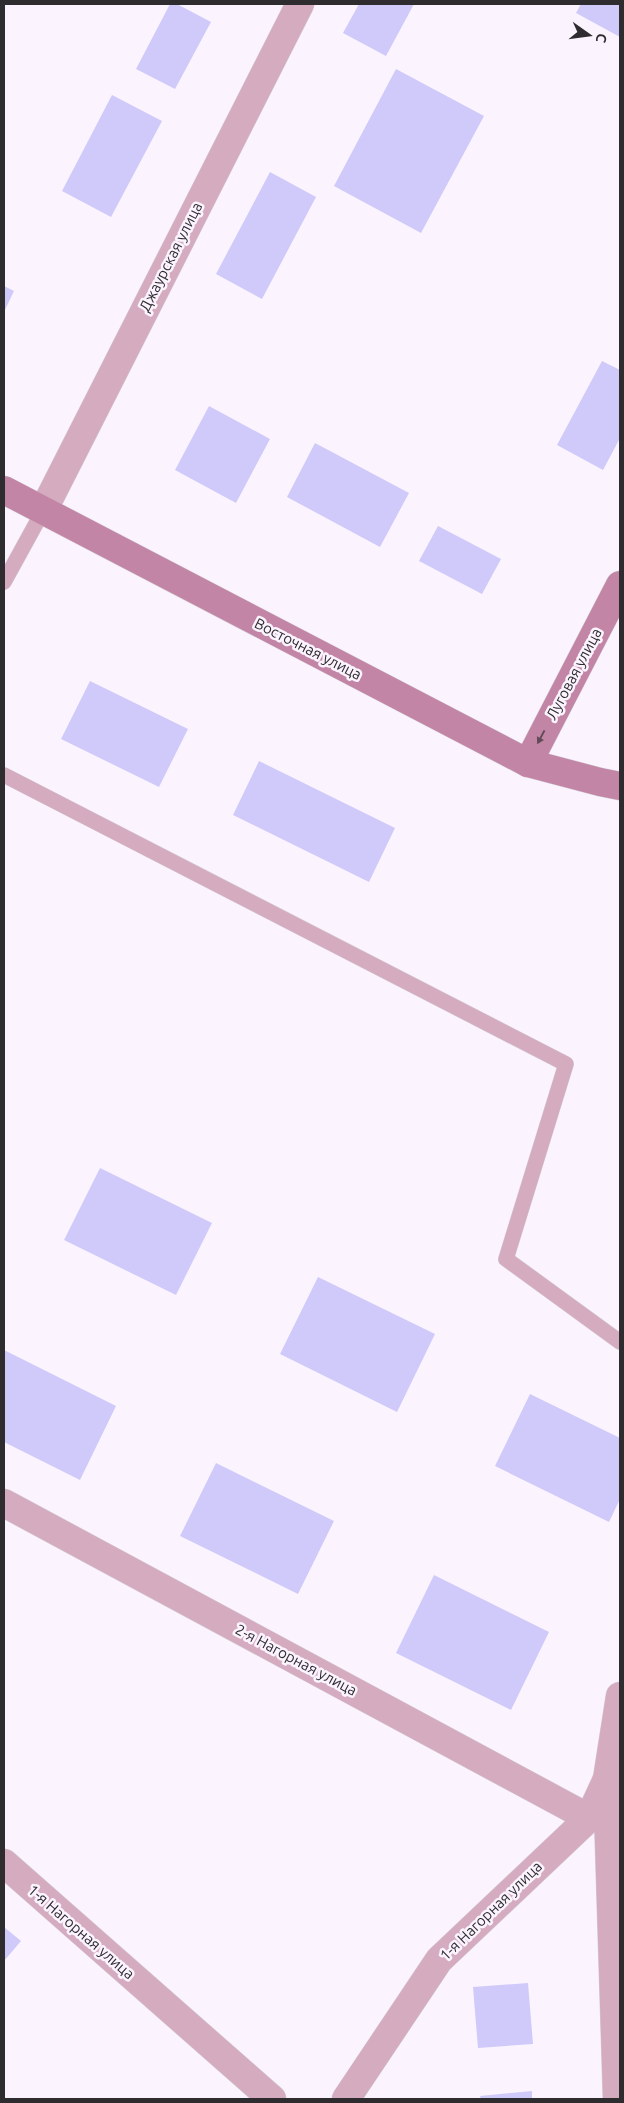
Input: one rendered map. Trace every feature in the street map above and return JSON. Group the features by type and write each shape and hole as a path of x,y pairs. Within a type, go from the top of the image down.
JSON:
{"main road":[{"name":"Восточная улица","path":"4,490 528,763 620,786"},
{"name":"Луговая улица","path":"528,763 620,585"}],"street":[{"name":"Джаурская улица","path":"43,511 300,4"},
{"name":"2-я Нагорная улица","path":"4,1503 589,1818"},
{"path":"617,2099 607,1779 620,1696"},
{"name":"1-я Нагорная улица","path":"346,2099 438,1960 589,1818 607,1779"},
{"name":"1-я Нагорная улица","path":"4,1863 272,2099"}],"lane":[{"path":"4,582 43,511"},
{"path":"4,775 566,1064 506,1259 620,1342"}],"building":[{"path":"170,4 177,4 211,22 175,89 136,69"},
{"path":"359,4 414,4 386,56 343,33"},
{"path":"581,4 620,4 620,37 576,13"},
{"path":"396,69 484,116 421,233 334,186"},
{"path":"112,95 162,121 111,217 62,191"},
{"path":"270,172 316,197 262,299 216,274"},
{"path":"4,286 14,291 4,312"},
{"path":"602,361 620,370 620,438 603,470 557,445"},
{"path":"209,406 270,439 236,503 175,470"},
{"path":"315,443 409,493 380,547 287,497"},
{"path":"438,526 501,559 482,594 419,561"},
{"path":"90,681 188,729 159,787 61,739"},
{"path":"259,761 395,828 369,882 233,815"},
{"path":"100,1168 212,1223 176,1295 64,1240"},
{"path":"318,1277 435,1334 397,1412 280,1354"},
{"path":"4,1350 116,1406 80,1480 4,1442"},
{"path":"530,1394 620,1438 620,1499 609,1522 495,1466"},
{"path":"216,1463 334,1521 298,1594 180,1536"},
{"path":"434,1575 549,1632 511,1710 396,1653"},
{"path":"4,1927 21,1941 4,1961"},
{"path":"528,1983 533,2044 478,2048 473,1987"},
{"path":"532,2091 532,2099 481,2099 480,2096"}]}
